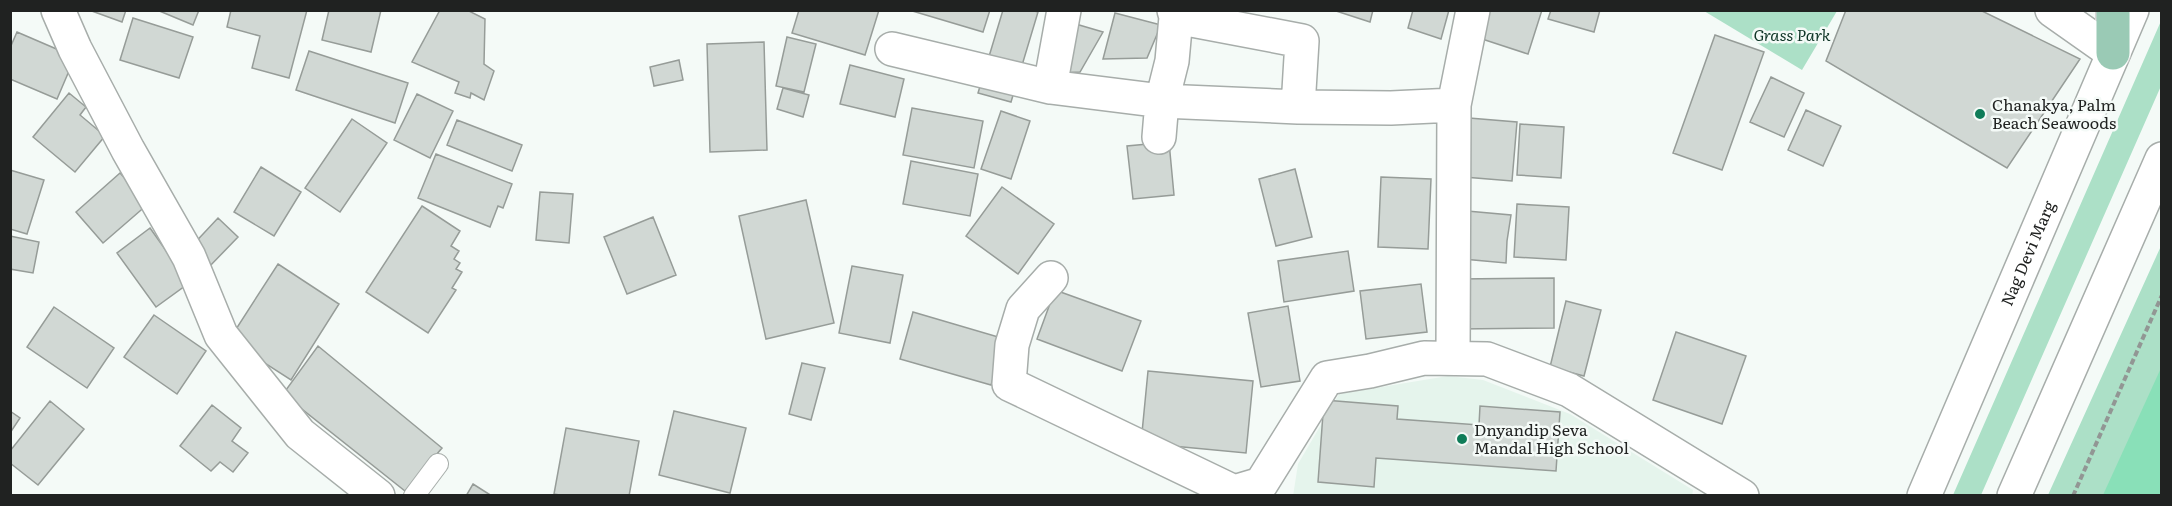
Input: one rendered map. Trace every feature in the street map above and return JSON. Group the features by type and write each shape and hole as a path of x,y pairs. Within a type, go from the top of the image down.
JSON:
{"main road":[{"path":"2114,10 2114,53"}],"street":[{"path":"58,10 75,49 128,150 189,257 221,335 300,434 378,495"},
{"path":"1050,87 1064,10"},
{"path":"1453,358 1454,105 1473,10"},
{"path":"2052,10 2114,53"},
{"name":"Nag Devi Marg","path":"1923,495 2132,10"},
{"path":"1159,137 1162,101 1172,62 1175,14 1302,41 1298,106"},
{"path":"891,50 1050,87 1162,101 1391,108 1454,105"},
{"path":"2014,495 2162,159"},
{"path":"1051,278 1023,309 1012,345 1009,384 1234,492 1261,490 1327,378 1370,371 1424,358 1453,358 1487,360 1569,390 1742,495"}],"lane":[{"path":"414,495 438,464"}],"path":[{"path":"2073,495 2162,295"}],"shaded area":[{"path":"2161,368 2161,495 2103,495"},
{"name":"Dnyandip Seva Mandal High School","path":"1448,376 1483,380 1570,414 1693,490 1692,496 1293,496 1298,464 1339,394"}],"green space":[{"name":"Grass Park","path":"1704,11 1837,11 1802,70"},
{"path":"2161,21 2161,86 1981,495 1953,495"},
{"path":"2161,246 2161,495 2048,495"}],"building":[{"path":"89,10 126,10 122,22"},
{"path":"157,10 199,10 193,25"},
{"path":"231,10 307,10 289,78 252,68 260,36 227,27"},
{"path":"329,10 381,10 371,52 322,40"},
{"path":"440,10 467,10 485,19 484,64 494,71 484,100 471,93 470,98 455,93 459,82 412,62"},
{"path":"799,10 879,10 865,55 792,33"},
{"path":"909,10 990,10 983,32"},
{"path":"1003,10 1038,12 1011,102 978,93"},
{"path":"1333,10 1373,10 1370,22"},
{"path":"1413,10 1449,10 1441,39 1408,28"},
{"path":"1488,10 1542,10 1528,54 1479,38"},
{"path":"1551,10 1600,10 1594,32 1548,19"},
{"name":"Chanakya, Palm Beach Seawoods","path":"1846,10 1980,10 2080,59 2007,168 1826,61"},
{"path":"1115,13 1161,25 1147,58 1103,59"},
{"path":"133,18 193,37 179,78 120,60"},
{"path":"1069,22 1103,32 1080,72 1060,73"},
{"path":"17,32 75,57 57,99 10,79 10,48"},
{"path":"1715,35 1764,52 1722,170 1673,153"},
{"path":"787,37 816,44 804,92 776,86"},
{"path":"764,42 767,150 710,152 707,44"},
{"path":"309,51 408,83 395,123 296,90"},
{"path":"679,60 683,80 654,86 650,67"},
{"path":"850,65 904,79 895,117 840,104"},
{"path":"1771,77 1804,93 1784,137 1750,122"},
{"path":"783,88 809,95 803,117 777,109"},
{"path":"69,93 86,107 80,115 105,136 75,172 33,137"},
{"path":"417,94 453,111 430,158 394,140"},
{"path":"912,108 983,121 974,168 903,155"},
{"path":"1806,110 1841,126 1823,166 1788,150"},
{"path":"1001,111 1030,121 1011,179 981,169"},
{"path":"1469,118 1517,122 1512,181 1464,177"},
{"path":"352,119 387,143 340,212 305,188"},
{"path":"457,120 522,145 512,171 447,145"},
{"path":"1520,124 1564,127 1561,178 1517,175"},
{"path":"1169,142 1174,195 1133,199 1127,146"},
{"path":"436,154 512,184 503,208 498,206 490,227 418,198"},
{"path":"911,161 978,174 970,216 903,204"},
{"path":"261,167 301,192 274,236 234,212"},
{"path":"1295,169 1312,237 1276,246 1259,179"},
{"path":"10,170 44,180 27,234 10,229"},
{"path":"120,173 148,204 103,243 76,212"},
{"path":"1381,177 1431,179 1428,249 1378,247"},
{"path":"1002,187 1054,224 1018,274 966,236"},
{"path":"540,192 573,194 569,243 536,240"},
{"path":"806,200 834,323 766,339 739,216"},
{"path":"1517,204 1569,207 1566,260 1514,257"},
{"path":"422,206 460,231 451,246 459,251 454,259 460,263 456,269 462,272 452,288 456,290 428,333 366,292"},
{"path":"1467,211 1511,215 1506,263 1463,259"},
{"path":"653,217 676,275 627,294 604,237"},
{"path":"218,218 238,237 208,268 189,249"},
{"path":"150,228 189,283 156,307 117,253"},
{"path":"10,236 39,242 33,273 10,269"},
{"path":"1348,251 1354,291 1284,302 1278,261"},
{"path":"278,264 339,304 291,380 229,340"},
{"path":"852,266 903,275 890,343 839,333"},
{"path":"1554,278 1554,328 1458,329 1458,279"},
{"path":"1421,284 1427,332 1366,339 1360,291"},
{"path":"1055,290 1141,321 1122,371 1037,339"},
{"path":"1566,301 1601,310 1584,376 1550,367"},
{"path":"1288,306 1300,381 1261,387 1248,313"},
{"path":"54,307 114,348 87,388 27,347"},
{"path":"913,312 1005,339 991,385 900,359"},
{"path":"154,315 206,351 177,394 124,357"},
{"path":"1676,332 1746,356 1722,424 1653,400"},
{"path":"318,346 442,448 405,491 283,394"},
{"path":"802,363 825,368 811,420 789,414"},
{"path":"1148,371 1253,381 1246,453 1141,443"},
{"path":"1324,400 1398,406 1397,419 1479,425 1480,406 1560,412 1556,471 1376,458 1374,487 1318,482"},
{"path":"50,401 84,429 38,485 10,463 10,451"},
{"path":"212,405 241,428 232,441 248,453 233,472 220,462 211,471 180,446"},
{"path":"10,411 20,418 10,433"},
{"path":"674,411 746,428 730,493 659,475"},
{"path":"566,428 639,441 629,496 554,494"},
{"path":"473,484 492,496 466,496"}],"place":[{"name":"Chanakya, Palm Beach Seawoods","path":"1980,114"},
{"name":"Dnyandip Seva Mandal High School","path":"1462,439"}]}
